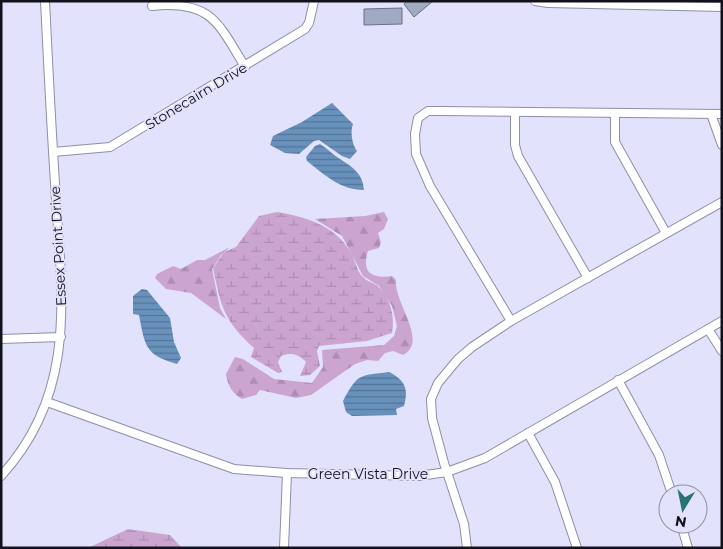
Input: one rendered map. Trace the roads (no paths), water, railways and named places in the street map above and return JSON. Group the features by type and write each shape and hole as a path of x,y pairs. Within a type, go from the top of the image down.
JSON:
{"street":[{"name":"Essex Point Drive","path":"1,476 21,452 46,402 61,337 45,1"},
{"name":"Stonecairn Drive","path":"53,152 110,147 246,67 305,29 310,23 314,1"},
{"path":"535,1 548,3 722,7"},
{"path":"152,6 173,4 196,9 211,16 218,23 246,67"},
{"path":"511,322 430,186 416,154 415,134 418,118 428,111 722,114"},
{"path":"515,112 515,145 518,156 588,278"},
{"path":"614,114 615,142 666,233"},
{"path":"710,114 722,145"},
{"path":"468,548 464,524 432,418 431,399 434,390 458,359 511,322 722,202"},
{"name":"Green Vista Drive","path":"46,402 220,466 287,474 420,476 447,472 486,458 722,321"},
{"path":"708,329 722,351"},
{"path":"1,339 61,337"},
{"path":"618,380 659,455 669,484"},
{"path":"528,432 555,482 577,548"},
{"path":"284,548 287,474"},
{"path":"683,534 688,548"}],"water":[{"path":"332,103 353,124 352,138 357,151 350,159 342,156 319,140 314,141 299,154 285,153 270,145 273,136 302,122"},
{"path":"320,144 356,171 362,179 364,190 340,185 307,161 306,157 315,146"},
{"path":"142,289 147,290 170,318 174,342 181,358 177,364 166,361 152,353 145,342 139,315 133,314 133,296"},
{"path":"389,372 399,378 406,390 404,406 396,409 397,415 352,416 346,412 343,401 356,381 365,376"}]}
